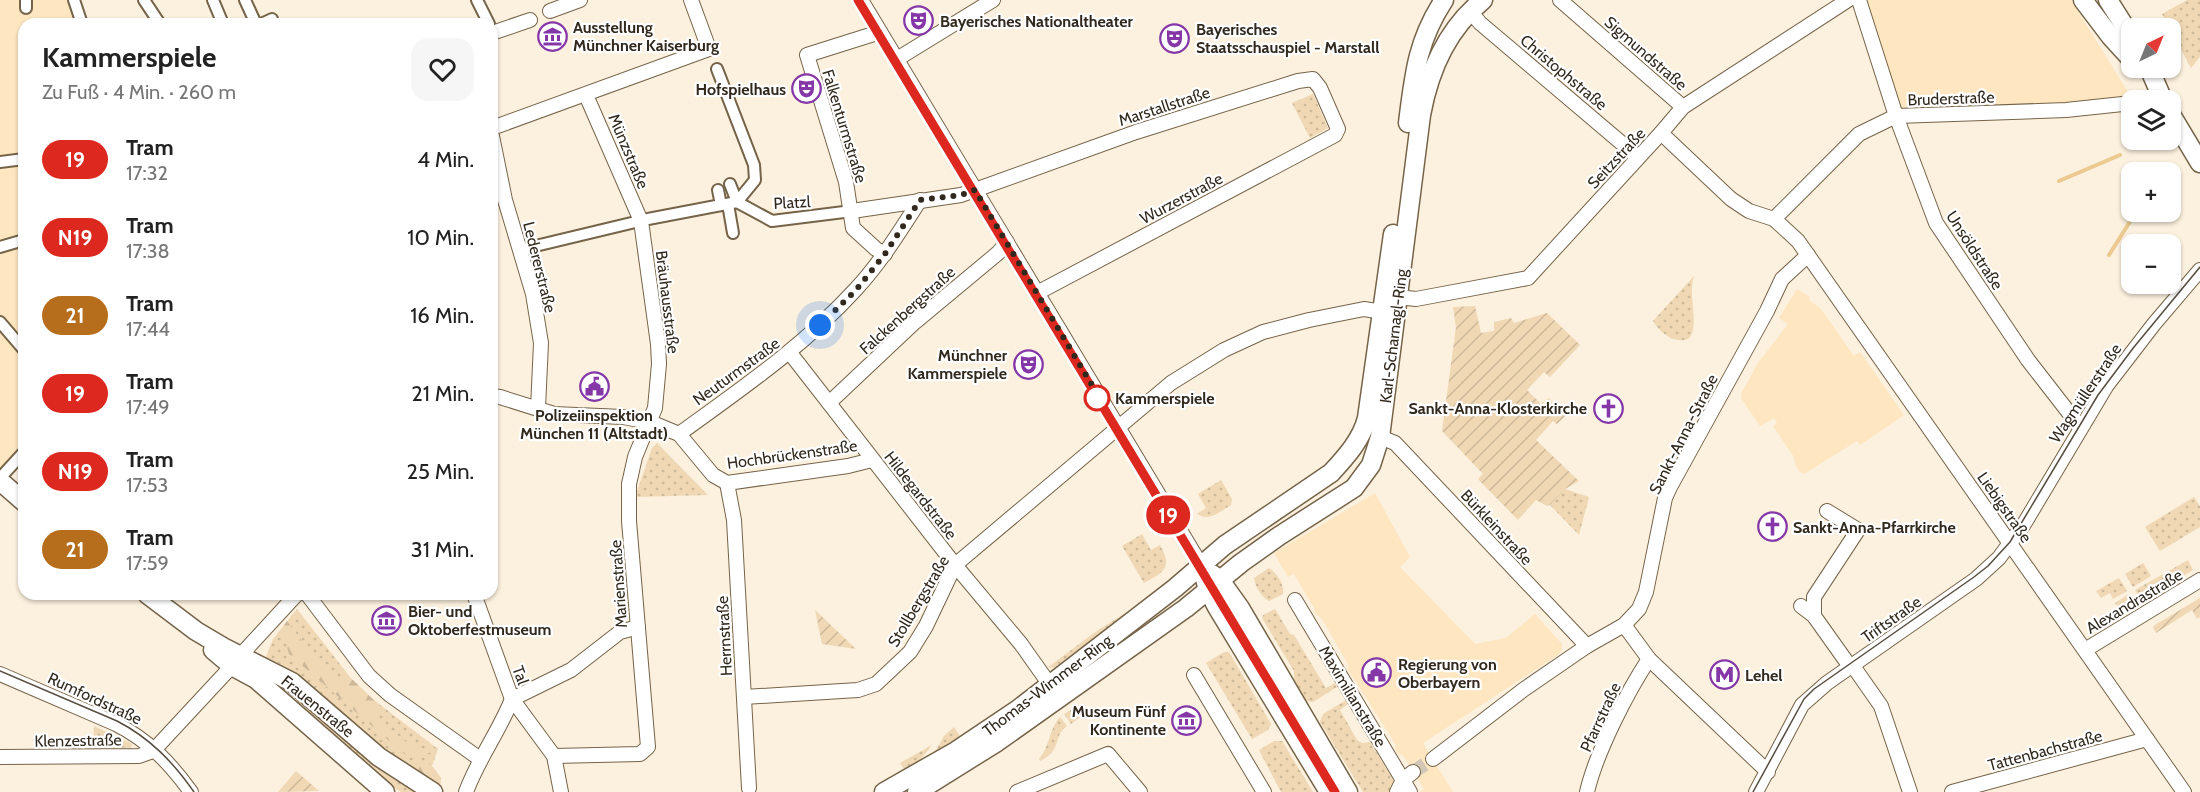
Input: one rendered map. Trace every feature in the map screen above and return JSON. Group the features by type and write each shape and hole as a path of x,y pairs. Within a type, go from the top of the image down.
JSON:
{"main road":[{"path":"2083,0 2121,47"},
{"path":"2095,0 2121,41"},
{"path":"2108,0 2121,21"},
{"path":"2122,0 2131,18"},
{"name":"Karl-Scharnagl-Ring","path":"1214,585 1279,536 1354,488 1366,474 1380,437 1425,95 1435,63 1459,26 1455,3"},
{"name":"Karl-Scharnagl-Ring","path":"1201,565 1225,545 1331,473 1360,435 1367,418 1383,312 1414,77 1423,38 1455,3"},
{"path":"2181,130 2196,156"},
{"path":"1343,460 1359,464 1366,474"},
{"path":"0,479 18,496"},
{"path":"1201,565 1329,792"},
{"name":"Thomas-Wimmer-Ring","path":"884,792 956,752 1017,710 1175,588 1201,565"},
{"path":"1214,585 1240,608 1348,792"},
{"name":"Thomas-Wimmer-Ring","path":"917,792 997,742 1186,608 1214,585"},
{"name":"Frauenstraße","path":"155,600 196,630 216,652 292,682 379,757 434,792"},
{"path":"1111,636 1110,651 1117,656"},
{"name":"Frauenstraße","path":"236,661 385,792"}],"street":[{"path":"74,0 80,18"},
{"path":"144,0 156,18"},
{"path":"245,0 253,18"},
{"path":"477,0 486,18"},
{"path":"550,11 580,0"},
{"path":"498,126 706,51 691,0"},
{"path":"861,0 1201,565"},
{"path":"897,59 993,0"},
{"name":"Seitzstraße","path":"1398,297 1416,299 1528,278 1683,107 1848,0"},
{"name":"Unsöldstraße","path":"1859,0 1896,116 1936,223 2028,360 2080,427"},
{"path":"216,1 221,18"},
{"name":"Sigmundstraße","path":"1568,2 1683,107"},
{"path":"1455,3 1459,26"},
{"name":"Christophstraße","path":"1455,3 1638,157"},
{"path":"498,30 530,20"},
{"name":"Falkenturmstraße","path":"880,32 807,55 846,182 853,228 885,254"},
{"name":"Platzl","path":"717,69 741,131 757,163 755,180 729,204 772,221 852,211"},
{"name":"Marstallstraße","path":"975,190 1136,132 1298,81 1312,79 1320,88 1338,129"},
{"name":"Münzstraße","path":"586,95 641,221"},
{"name":"Bruderstraße","path":"1774,219 1859,134 1896,116 2066,110 2121,104"},
{"name":"Wurzerstraße","path":"1037,293 1335,135 1338,129"},
{"path":"1661,133 1731,200 1749,211 1774,219"},
{"path":"0,162 18,160"},
{"path":"730,184 729,204 733,233"},
{"path":"718,190 729,204"},
{"path":"852,211 961,195 975,190"},
{"name":"Neuturmstraße","path":"679,434 790,353 856,290 885,254 920,200"},
{"name":"Ledererstraße","path":"499,201 533,294 541,364 538,408"},
{"path":"527,248 641,221 729,204"},
{"name":"Liebigstraße","path":"1774,219 1798,241 2184,792"},
{"name":"Bräuhausstraße","path":"641,221 659,364 655,408 650,422"},
{"path":"0,247 18,242"},
{"name":"Falckenbergstraße","path":"829,403 915,322 998,253 1007,242"},
{"name":"Sankt-Anna-Straße","path":"1433,759 1587,646 1624,624 1639,609 1646,592 1665,498 1670,487 1767,311 1782,279 1808,255"},
{"name":"Wagmüllerstraße","path":"2011,544 2080,427 2120,367 2200,270"},
{"name":"Stollbergstraße","path":"744,698 858,690 876,684 910,652 926,626 955,565 1171,383 1242,341 1274,329 1364,309 1383,312"},
{"path":"0,322 18,342"},
{"name":"Hildegardstraße","path":"790,353 955,565 1022,644 1050,685"},
{"name":"Hochbrückenstraße","path":"498,398 554,414 623,417 650,422 679,434 713,475 727,483 848,466 872,460"},
{"name":"Marienstraße","path":"554,756 640,754 648,747 628,484 635,458 650,422"},
{"name":"Bürkleinstraße","path":"1380,437 1395,443 1587,646"},
{"path":"0,479 18,459"},
{"name":"Herrnstraße","path":"727,483 734,520 748,788"},
{"path":"1814,616 1814,597 1858,530 1827,511"},
{"name":"Triftstraße","path":"1756,792 1806,701 1976,579 1993,565 2011,544"},
{"name":"Alexandrastraße","path":"2085,650 2200,580"},
{"path":"155,750 292,600"},
{"path":"312,600 369,676 390,695 480,759"},
{"name":"Tal","path":"476,600 512,699 554,756 561,792"},
{"name":"Maximilianstraße","path":"1295,600 1406,784"},
{"path":"1801,606 1814,616 1881,706 1910,792"},
{"path":"1624,624 1649,659 1768,772"},
{"path":"512,699 571,669 620,632 638,627"},
{"name":"Pfarrstraße","path":"1587,792 1606,741 1649,659"},
{"name":"Rumfordstraße","path":"0,674 116,723 134,733 171,765 191,792"},
{"path":"1194,675 1264,792"},
{"name":"Tal","path":"466,792 480,759 496,734 512,699"},
{"name":"Tattenbachstraße","path":"1952,792 2147,739"},
{"name":"Klenzestraße","path":"0,757 139,756 155,750"},
{"path":"1017,792 1108,754 1140,792"}],"shaded area":[{"path":"0,0 70,0 75,18 18,18 18,452 2,468 0,466"},
{"path":"1851,0 2071,0 2127,90 2121,90 2121,101 1889,118"},
{"path":"1797,289 1810,297 1809,300 1821,309 1854,356 1860,352 1904,415 1860,445 1857,441 1804,474 1799,471 1794,457 1773,426 1777,423 1774,418 1760,426 1741,398 1758,363 1788,324 1779,318"},
{"name":"Regierung von Oberbayern","path":"1375,493 1410,557 1400,567 1475,644 1506,638 1535,614 1562,644 1562,650 1558,655 1423,743 1453,792 1420,792 1424,789 1403,755 1398,754 1395,749 1396,745 1347,668 1349,666 1322,619 1315,613 1294,574 1288,577 1274,553"}],"green space":[{"path":"2187,0 2200,0 2200,57 2191,68 2181,49 2181,18 2164,18 2162,14"},
{"path":"1313,94 1328,128 1310,138 1292,103"},
{"path":"1694,276 1692,334 1688,339 1673,339 1659,330 1653,321"},
{"path":"1475,306 1481,333 1494,331 1494,322 1511,318 1514,323 1547,313 1580,345 1550,377 1544,372 1527,390 1541,404 1548,398 1567,414 1557,424 1553,421 1536,440 1579,481 1565,489 1550,505 1547,506 1536,500 1518,520 1478,479 1483,474 1442,431 1456,327 1453,307"},
{"path":"657,443 708,495 635,497 652,448"},
{"path":"1221,480 1232,499 1231,505 1210,517 1197,514 1206,508 1198,494"},
{"path":"1565,489 1589,497 1579,535 1550,505"},
{"path":"2194,497 2200,506 2200,527 2160,551 2145,527"},
{"path":"1142,534 1151,550 1160,545 1166,559 1161,572 1144,583 1122,546"},
{"path":"2188,560 2193,570 2141,601 2135,590"},
{"path":"2143,563 2151,576 2133,587 2125,574"},
{"path":"1269,568 1280,580 1283,594 1269,601 1259,591 1254,578"},
{"path":"2119,578 2127,591 2113,599 2110,593 2101,598 2096,591"},
{"path":"2129,594 2136,605 2122,613 2115,603"},
{"path":"2200,598 2200,617 2197,619 2192,610 2156,633 2153,627 2155,625"},
{"path":"297,609 366,694 438,749 432,766 441,778 440,786 435,785 435,782 374,741 300,676 275,662 270,664 264,662 273,639"},
{"path":"1275,609 1290,634 1294,635 1326,688 1335,683 1337,687 1313,702 1306,701 1294,682 1294,671 1262,618 1263,615"},
{"path":"815,610 856,649 822,644"},
{"path":"1124,614 1126,616 1055,667 1047,668 1098,630"},
{"path":"287,621 308,649 336,679 353,680 378,704 377,719 410,745 432,752 414,757 403,753 289,654 282,628"},
{"path":"1224,652 1229,652 1271,724 1268,730 1252,739 1206,663"},
{"path":"296,699 300,699 418,792 401,792 376,776 299,708"},
{"path":"1346,700 1348,704 1340,710 1357,740 1362,743 1370,742 1395,783 1388,792 1363,792 1320,722 1323,714"},
{"path":"1083,703 1088,711 1071,724 1064,714"},
{"path":"1060,717 1067,726 1062,730 1052,752 1040,761 1039,759"},
{"path":"94,726 132,744 131,748 93,747"},
{"path":"954,727 963,741 934,753 944,736"},
{"path":"1274,741 1282,741 1313,792 1281,792 1259,750"},
{"path":"932,745 921,759 904,769 900,763"},
{"path":"426,762 441,778 440,786 435,785 412,767"},
{"path":"296,771 319,791 278,792"}],"waterway":[{"path":"2059,181 2120,155"},
{"path":"2109,255 2130,222"}],"tunnel":[{"path":"1413,772 1433,759"}],"tram line":[{"path":"858,0 1335,792"},
{"name":"19","path":"858,0 1335,792"},
{"path":"1753,792 1804,699 1814,689 1974,577 1988,566 2010,542 2098,395 2200,267"},
{"path":"0,671 129,728 160,752 194,792"}],"place":[{"name":"Bayerisches Nationaltheater","path":"919,21"},
{"name":"Ausstellung Münchner Kaiserburg","path":"552,36"},
{"name":"Bayerisches Staatsschauspiel - Marstall","path":"1175,38"},
{"name":"Hofspielhaus","path":"807,89"},
{"name":"Münchner Kammerspiele","path":"1028,364"},
{"name":"Polizeiinspektion München 11 (Altstadt)","path":"594,387"},
{"name":"Kammerspiele","path":"1097,398"},
{"name":"Sankt-Anna-Klosterkirche","path":"1608,408"},
{"name":"Sankt-Anna-Pfarrkirche","path":"1772,527"},
{"name":"Bier- und Oktoberfestmuseum","path":"387,620"},
{"name":"Regierung von Oberbayern","path":"1377,673"},
{"name":"Lehel","path":"1724,675"},
{"name":"Museum Fünf Kontinente","path":"1187,720"}],"route":[{"path":"820,325 856,290 885,254 920,200 961,195 975,190 1095,390 1097,398"}]}
